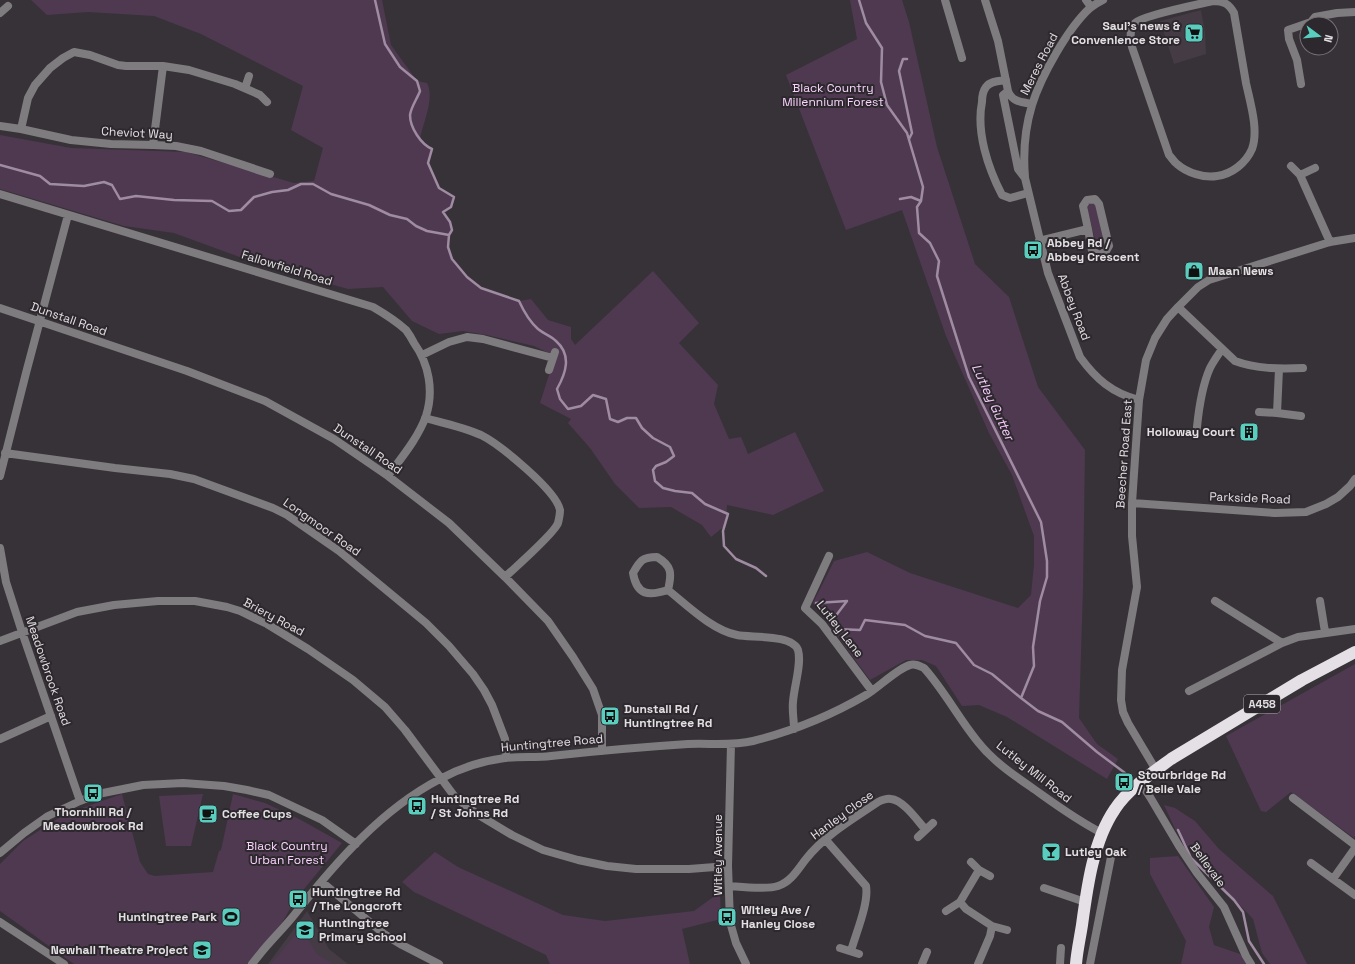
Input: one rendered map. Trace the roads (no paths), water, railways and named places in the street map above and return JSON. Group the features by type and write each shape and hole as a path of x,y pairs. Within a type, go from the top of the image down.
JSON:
{"highway":[{"name":"A458","path":"1076,964 1085,902 1094,858 1102,833 1118,805 1130,792 1171,759 1302,680 1355,652"}],"street":[{"path":"945,0 962,58"},
{"name":"Abbey Road","path":"985,0 998,41 1006,80 1008,91 1003,95 1018,169 1024,178 1048,273 1080,357 1088,368 1107,386 1124,396 1139,400"},
{"name":"Meres Road","path":"1024,178 1025,137 1032,104 1049,67 1069,32 1088,4 1103,0"},
{"path":"1175,0 1177,9"},
{"path":"1213,1 1221,1 1231,8 1234,13 1255,128 1252,149 1243,163 1237,168 1222,175 1204,176 1195,174 1177,164 1170,155 1132,45 1131,33 1136,22 1177,9 1213,1"},
{"path":"0,13 8,6"},
{"path":"1301,84 1297,60 1289,39 1288,30 1311,22 1315,17 1337,13 1355,12"},
{"path":"21,129 24,111 31,92 45,73 69,54 79,52 90,54 118,65 163,66 190,70 260,94 267,102"},
{"path":"153,145 163,66"},
{"path":"245,88 249,76"},
{"path":"1006,80 991,83 986,86 983,92 980,111 980,128 983,146 996,185 1002,195 1010,198 1028,193"},
{"path":"1008,91 1015,100 1032,104"},
{"name":"Cheviot Way","path":"0,126 71,140 111,144 176,146 201,151 270,174"},
{"path":"1291,166 1300,175 1330,242"},
{"path":"1300,175 1316,168"},
{"name":"Fallowfield Road","path":"0,194 373,306 390,317 407,331 422,355 428,372 430,399 425,418 412,443 388,476"},
{"path":"1095,199 1099,204 1109,246 1106,252 1100,255 1092,251 1088,230 1083,206 1087,200 1095,199"},
{"path":"0,476 68,215"},
{"path":"1039,241 1088,230"},
{"name":"Beecher Road East","path":"1156,770 1128,723 1123,712 1121,700 1122,670 1137,587 1132,536 1132,504 1139,400 1146,360 1155,338 1167,319 1198,287 1209,280 1330,242 1355,238"},
{"path":"1178,307 1234,361 1246,365 1280,369 1303,368"},
{"name":"Dunstall Road","path":"0,308 187,371 266,401 334,439 388,476 449,523 548,621 573,657 593,690 602,715 602,751"},
{"path":"422,355 449,342 467,337 483,339 554,355 549,370"},
{"path":"1197,426 1199,408 1205,382 1210,368 1222,349"},
{"path":"1277,413 1280,369"},
{"path":"1258,412 1301,416"},
{"path":"425,418 459,427 494,443 517,460 547,490 560,510 558,524 531,553 505,577"},
{"name":"Longmoor Road","path":"5,453 170,474 194,479 274,508 287,515 339,551 426,623 449,646 473,674 492,705 505,739 506,758"},
{"name":"Parkside Road","path":"1132,504 1275,513 1306,512 1326,504 1338,497 1355,479"},
{"name":"Meadowbrook Road","path":"0,548 6,582 80,802"},
{"path":"657,556 665,563 670,569 671,578 668,590 655,594 648,594 641,591 637,586 633,573 641,561 648,557 657,556"},
{"name":"Lutley Lane","path":"828,556 805,608 822,624 872,691"},
{"path":"668,590 720,629 738,635 783,639 797,648 799,660 793,702 794,729"},
{"name":"Briery Road","path":"0,641 77,612 114,605 158,601 194,601 240,611 267,624 308,649 353,680 385,707 405,730 440,779 455,797 477,814 512,835 543,850 578,860 608,866 636,869 689,869 728,866"},
{"path":"1320,601 1325,632"},
{"path":"1214,602 1282,643"},
{"path":"1189,691 1282,643 1298,637 1355,629"},
{"name":"Huntingtree Road","path":"252,964 356,844 409,797 440,779 469,765 506,758 546,757 690,744 730,744 751,741 794,729 840,710 872,691 901,670 911,664 915,664"},
{"name":"Lutley Mill Road","path":"915,664 924,668 929,673 959,718 979,744 1006,769 1056,806 1082,823 1102,833"},
{"path":"0,739 50,716"},
{"name":"Witley Avenue","path":"730,744 728,866 730,922 736,943 746,964"},
{"path":"0,853 48,816 98,794 152,784 183,783 206,784 269,795 322,820 356,844"},
{"name":"Bellevale","path":"1141,783 1197,873 1224,907 1251,964"},
{"path":"1293,798 1355,846 1333,879"},
{"name":"Hanley Close","path":"729,886 778,887 791,878 825,839 878,802 886,799 894,800 902,804 925,829"},
{"path":"918,837 933,823"},
{"path":"825,839 866,886 866,903 851,951"},
{"path":"1090,964 1112,852"},
{"path":"972,862 979,870 990,876"},
{"path":"1311,863 1355,895"},
{"path":"946,911 960,902 979,870"},
{"path":"322,882 384,934 439,964"},
{"path":"1044,888 1085,902"},
{"path":"960,902 966,909 992,926 1007,930"},
{"path":"0,922 64,964"},
{"path":"978,964 990,936 992,926"},
{"path":"840,948 859,954"},
{"path":"1060,964 1061,948"},
{"path":"922,964 927,952"}],"waterway":[{"path":"375,0 385,44 400,67 417,81 420,91 410,115 410,120 414,130 420,139 432,149 428,163 439,188 454,197 451,207 443,212 450,222 452,230 449,235 448,247 452,259 467,277 481,288 519,301 527,316 535,326 540,331 554,339 561,346 566,358 566,364 563,377 557,389 560,399 568,409 581,406 593,395 606,399 610,419 618,422 627,418 636,418 642,428 653,438 670,447 674,456 666,462 656,466 653,470 655,481 663,488 692,493 705,504 728,514 723,531 724,546 736,559 756,568 766,576"},
{"name":"Lutley Gutter","path":"859,0 866,23 882,48 881,82 887,105 907,133 923,187 921,201 917,207 919,233 930,243 939,261 937,276 969,377 1041,522 1047,561 1047,577 1040,601 1033,647 1034,666 1021,698 1038,711 1062,722 1097,752 1125,773"},
{"path":"907,59 903,59 899,71 912,133 909,139"},
{"path":"0,165 40,176 50,184 84,186 104,182 112,185 120,199 136,196 174,200 212,201 229,211 241,210 254,197 272,192 288,190 301,184 313,184 331,194 369,205 390,215 407,219 416,226 427,231 449,235"},
{"path":"900,199 911,197 921,201"},
{"path":"816,603 847,601 831,622 837,629 860,630 865,620 905,625 925,636 956,643 974,665 992,674 1021,698"},
{"name":"Lutley Gutter","path":"1178,830 1191,858 1234,900 1243,912 1249,941 1264,964"}],"place":[{"name":"Saul's news & Convenience Store","path":"1194,33"},
{"name":"Abbey Rd / Abbey Crescent","path":"1033,250"},
{"name":"Maan News","path":"1194,271"},
{"name":"Holloway Court","path":"1249,432"},
{"name":"Dunstall Rd / Huntingtree Rd","path":"610,716"},
{"name":"Stourbridge Rd / Belle Vale","path":"1124,782"},
{"name":"Thornhill Rd / Meadowbrook Rd","path":"93,793"},
{"name":"Huntingtree Rd / St Johns Rd","path":"417,806"},
{"name":"Coffee Cups","path":"208,814"},
{"name":"Lutley Oak","path":"1051,852"},
{"name":"Huntingtree Rd / The Longcroft","path":"298,899"},
{"name":"Huntingtree Park","path":"231,917"},
{"name":"Witley Ave / Hanley Close","path":"727,917"},
{"name":"Huntingtree Primary School","path":"305,930"},
{"name":"Newhall Theatre Project","path":"202,950"}],"park label":[{"name":"Black Country Millennium Forest","path":"833,95"},
{"name":"Black Country Urban Forest","path":"287,853"}]}
